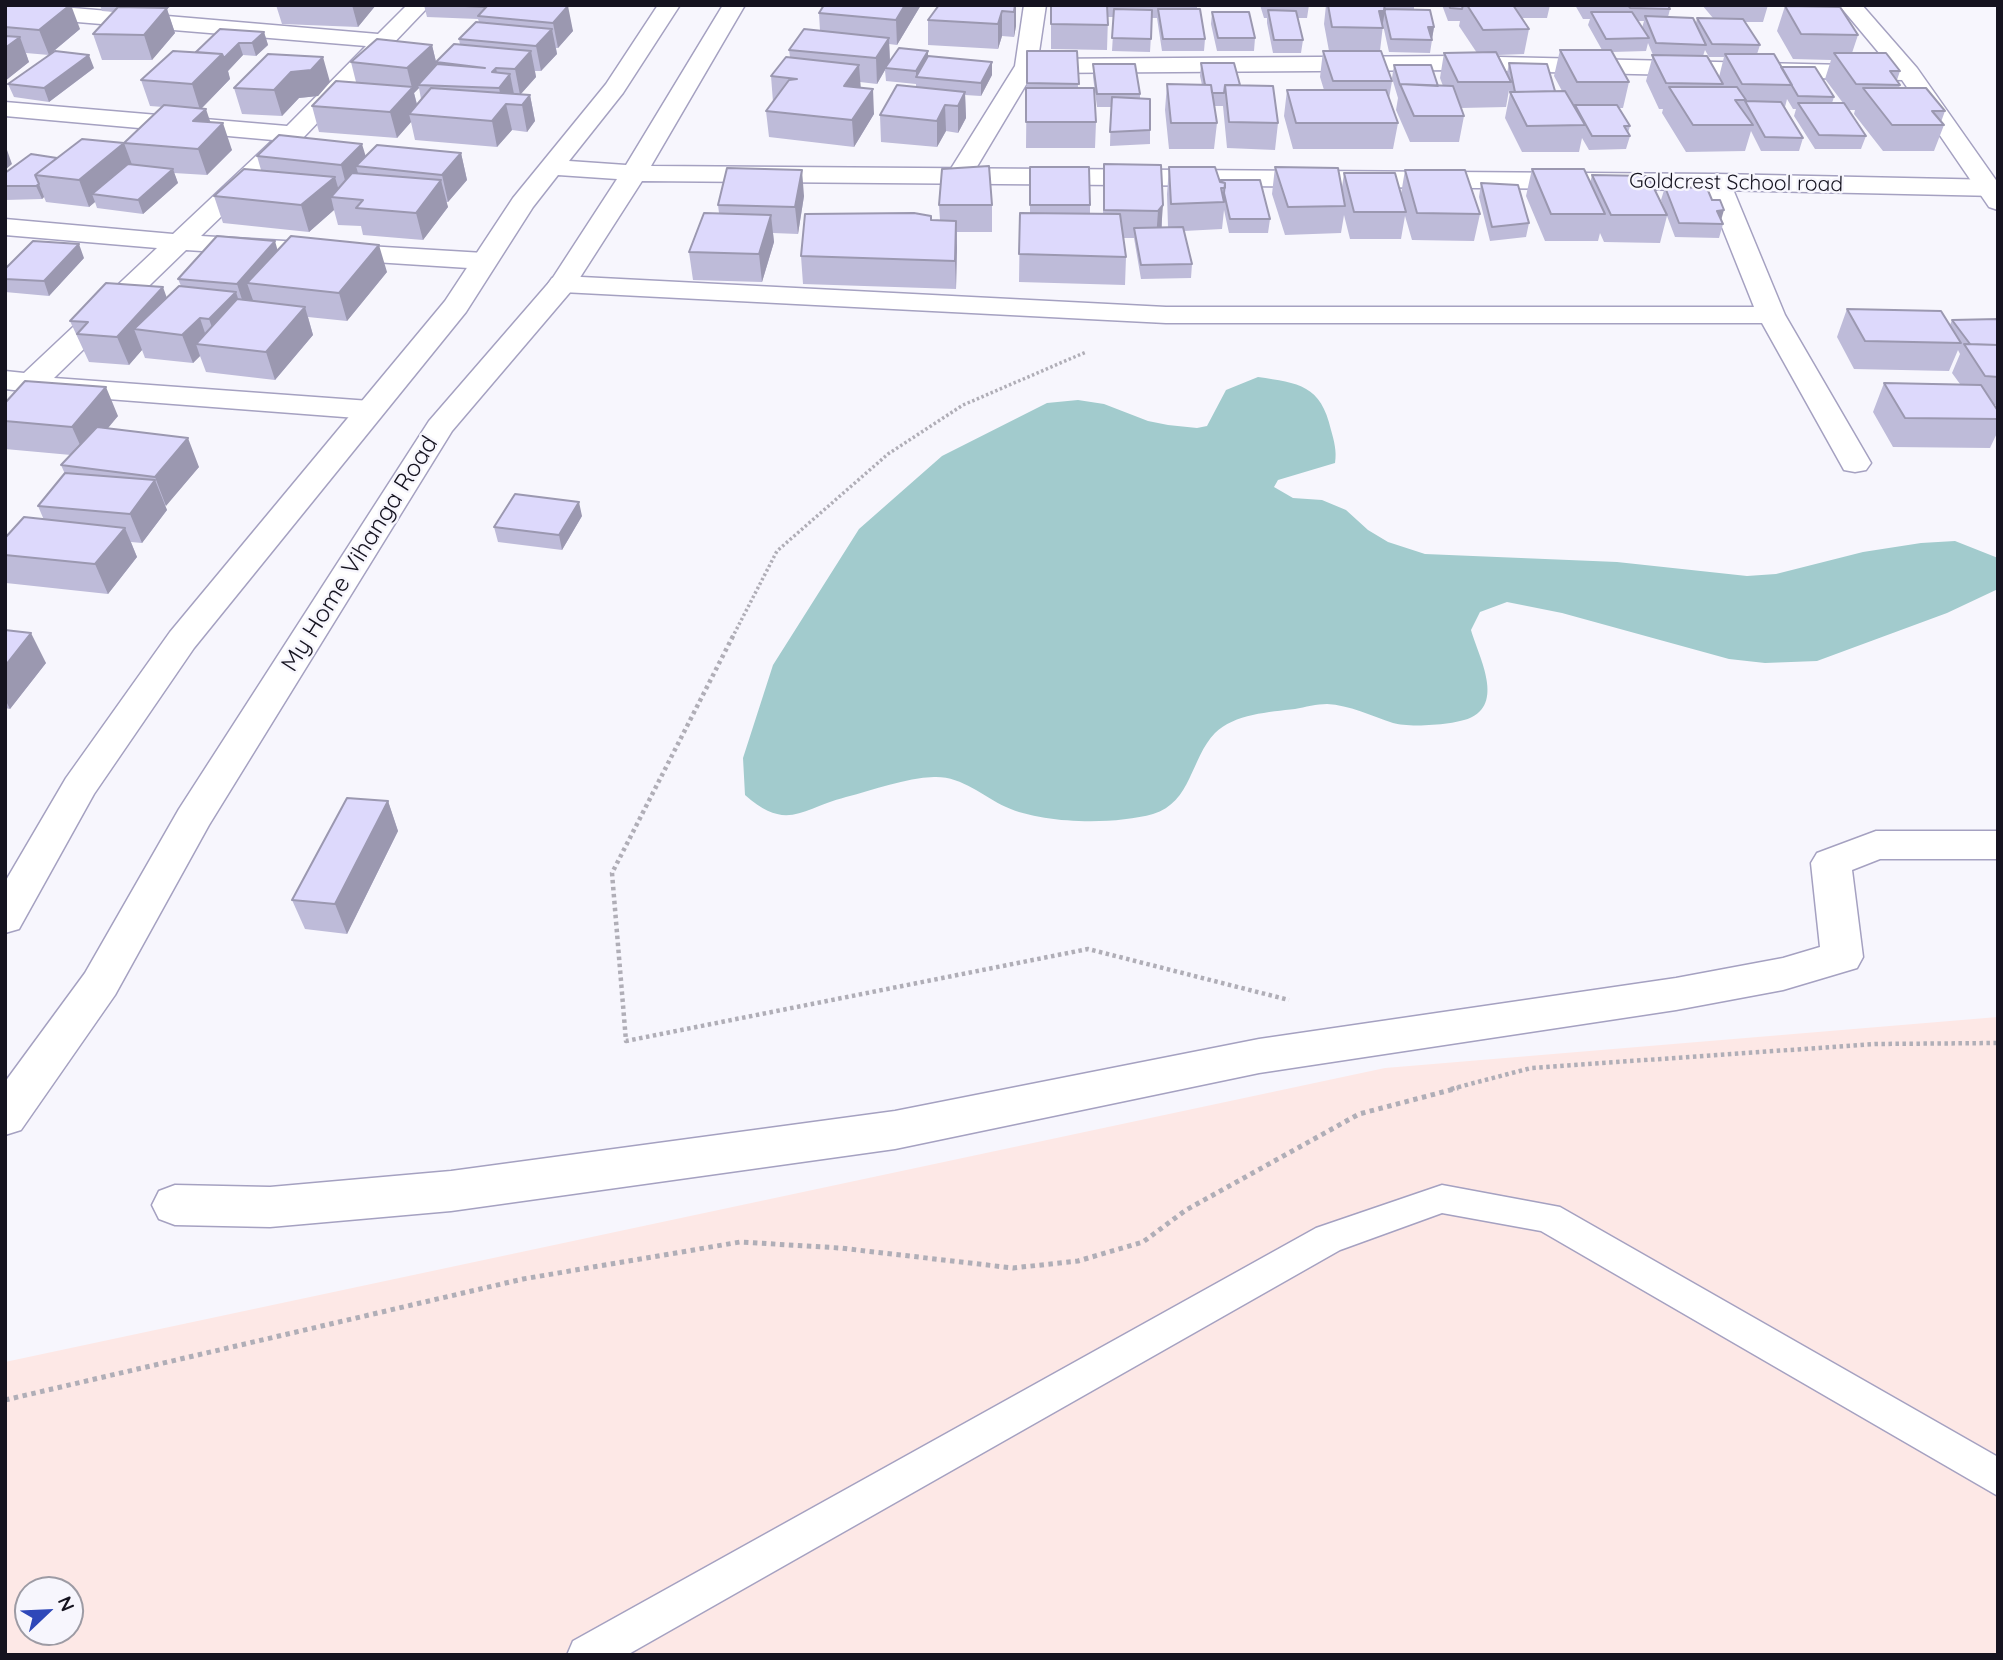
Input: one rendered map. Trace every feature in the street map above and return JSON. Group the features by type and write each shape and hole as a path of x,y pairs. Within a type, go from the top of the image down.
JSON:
{"street":[{"path":"200,27 224,5"},
{"path":"5,405 18,381 177,242 293,134 419,5"},
{"path":"5,918 79,787 182,640 456,306 550,167 615,88 669,5"},
{"name":"My Home Vihanga Road","path":"5,1117 100,984 193,819 440,427 562,284 634,173 734,5"},
{"path":"960,175 1026,65 1035,5"},
{"path":"1850,5 1909,73 1995,193"},
{"path":"29,11 383,41"},
{"path":"1026,65 1457,63 1909,73"},
{"path":"5,108 293,134"},
{"name":"Goldcrest School road","path":"550,167 634,173 1717,182 1995,193"},
{"path":"1717,182 1771,315 1855,463"},
{"path":"5,227 177,242 484,261"},
{"path":"562,284 1166,315 1771,315"},
{"path":"18,381 370,410"},
{"path":"175,1205 270,1207 451,1191 895,1130 1259,1056 1563,1012 1783,974 1842,957 1831,863 1877,845 1998,845"}],"lane":[{"path":"587,1655 1328,1239 1442,1199 1548,1217 1998,1479"}],"path":[{"path":"1166,315 963,405 888,454 777,551 612,873 626,1041 1088,949 1297,1002"},
{"path":"5,1400 523,1279 740,1242 840,1248 1013,1268 1078,1261 1143,1242 1186,1210 1359,1114 1531,1068 1875,1044 1998,1042"}],"shaded area":[{"path":"1998,1017 1998,1655 5,1655 5,1362 1385,1068"}],"water":[{"path":"1258,377 1285,381 1314,395 1327,415 1335,446 1335,463 1278,480 1274,487 1293,498 1322,500 1346,510 1368,530 1388,542 1425,554 1617,562 1747,576 1776,574 1863,552 1955,541 1998,558 1998,589 1947,613 1817,661 1765,663 1729,659 1562,613 1507,602 1480,612 1471,630 1483,664 1488,689 1481,710 1472,717 1445,724 1400,725 1352,709 1327,704 1242,718 1215,733 1176,800 1153,814 1137,818 1079,821 1039,817 1006,807 963,783 934,777 901,782 784,815 772,813 745,795 743,758 773,665 859,529 942,456 1047,403 1078,400 1104,404 1148,421 1197,428 1207,426 1226,390"}],"building":[{"path":"5,5 70,5 39,30 5,27"},
{"path":"445,5 487,5 485,7"},
{"path":"488,5 568,6 553,23 478,16"},
{"path":"824,5 905,5 896,20 819,13"},
{"path":"939,5 1015,5 1014,12 1002,11 998,24 928,20"},
{"path":"1051,5 1107,5 1108,25 1051,24"},
{"path":"1328,5 1384,5 1385,11 1379,11 1383,28 1332,27"},
{"path":"1449,5 1463,5 1462,9 1450,8"},
{"path":"1467,5 1513,5 1529,29 1483,30"},
{"path":"1550,5 1550,6 1514,6"},
{"path":"1622,5 1623,6 1586,6"},
{"path":"1628,5 1668,5 1670,9 1630,8"},
{"path":"1785,6 1840,7 1858,35 1801,34"},
{"path":"118,7 167,8 144,35 93,34"},
{"path":"1114,9 1152,10 1151,39 1112,38"},
{"path":"1158,9 1200,9 1205,39 1163,39"},
{"path":"1384,9 1430,10 1434,27 1428,27 1432,40 1391,39"},
{"path":"1268,10 1296,11 1303,40 1274,40"},
{"path":"1212,12 1249,12 1255,38 1218,38"},
{"path":"1591,12 1632,12 1649,38 1606,39"},
{"path":"1645,16 1693,18 1706,45 1656,43"},
{"path":"1697,18 1743,19 1760,45 1712,44"},
{"path":"476,22 552,29 536,46 459,39"},
{"path":"220,29 264,32 252,43 239,43 224,58 222,54 196,52"},
{"path":"804,29 889,38 876,58 789,50"},
{"path":"5,36 20,37 5,48"},
{"path":"377,39 432,45 407,68 351,62"},
{"path":"454,44 531,51 515,69 496,68 492,72 510,74 499,88 418,85 437,64 485,68 436,62"},
{"path":"899,48 928,51 916,71 885,68"},
{"path":"1560,50 1611,50 1629,82 1577,82"},
{"path":"55,51 89,55 44,88 8,84"},
{"path":"173,51 222,54 192,84 141,80"},
{"path":"1027,51 1077,51 1079,84 1027,83"},
{"path":"1323,51 1381,51 1392,81 1333,81"},
{"path":"1496,52 1511,82 1458,82 1444,53"},
{"path":"1834,53 1886,53 1900,71 1890,71 1900,85 1856,84"},
{"path":"268,54 323,57 311,70 291,72 274,90 234,88"},
{"path":"1725,54 1774,54 1792,85 1742,84"},
{"path":"1652,55 1707,56 1723,84 1666,83"},
{"path":"928,56 992,62 981,83 916,77"},
{"path":"786,57 859,65 844,86 873,89 852,120 766,111 789,80 797,79 771,76"},
{"path":"1201,63 1234,63 1240,85 1225,85 1224,93 1212,93 1211,85 1205,85"},
{"path":"1509,63 1547,64 1555,91 1515,92"},
{"path":"1093,64 1135,64 1140,94 1097,94"},
{"path":"1394,65 1431,65 1438,86 1400,85"},
{"path":"1781,67 1815,67 1834,97 1798,96"},
{"path":"336,81 413,87 390,112 312,106"},
{"path":"1167,84 1211,85 1217,123 1171,123"},
{"path":"1400,84 1453,86 1464,116 1414,116"},
{"path":"897,85 965,92 958,106 945,105 937,121 880,115"},
{"path":"1225,85 1273,86 1278,123 1229,122"},
{"path":"1669,87 1737,87 1746,100 1735,100 1753,125 1693,125"},
{"path":"431,88 530,95 522,105 506,104 492,121 409,114"},
{"path":"1026,88 1094,88 1096,122 1026,122"},
{"path":"1863,88 1926,88 1945,111 1932,111 1944,125 1892,125"},
{"path":"1287,90 1386,90 1398,123 1296,123"},
{"path":"1565,91 1585,125 1527,126 1510,92"},
{"path":"1112,97 1150,99 1150,130 1110,132"},
{"path":"1745,101 1781,102 1803,138 1765,137"},
{"path":"1798,103 1844,103 1866,136 1819,135"},
{"path":"164,105 206,109 193,121 223,123 198,149 124,143"},
{"path":"1575,105 1617,105 1630,126 1624,126 1630,136 1592,136"},
{"path":"279,135 362,144 341,165 257,156"},
{"path":"82,139 124,143 79,180 35,175"},
{"path":"377,145 461,153 442,175 356,166"},
{"path":"31,154 57,158 35,175 39,184 36,186 5,186 5,173"},
{"path":"128,164 173,169 138,200 92,194"},
{"path":"1104,164 1161,165 1163,205 1158,211 1104,210"},
{"path":"989,166 992,205 939,205 942,169"},
{"path":"1030,167 1089,167 1090,205 1030,205"},
{"path":"1169,167 1215,167 1220,182 1225,183 1225,188 1221,188 1224,202 1171,204"},
{"path":"1275,167 1338,168 1345,206 1288,207"},
{"path":"727,168 802,170 795,207 718,205"},
{"path":"244,169 335,177 301,205 214,196"},
{"path":"1532,169 1584,169 1605,214 1551,214"},
{"path":"1405,170 1465,170 1480,214 1417,213"},
{"path":"352,173 441,180 416,213 356,208 363,200 331,197"},
{"path":"1344,173 1395,173 1406,212 1354,212"},
{"path":"1592,175 1648,176 1667,215 1611,215"},
{"path":"1221,180 1260,180 1270,219 1230,219 1224,193 1225,183"},
{"path":"1481,183 1518,185 1529,223 1492,227"},
{"path":"1665,187 1707,188 1712,200 1720,200 1724,210 1717,211 1723,224 1679,223"},
{"path":"704,213 771,215 759,254 689,252"},
{"path":"914,213 931,216 931,220 956,221 955,261 801,256 805,214"},
{"path":"1020,213 1120,214 1126,257 1019,254"},
{"path":"1183,227 1192,264 1141,265 1134,228"},
{"path":"217,236 275,241 237,284 178,279"},
{"path":"291,236 379,245 339,293 247,283"},
{"path":"33,241 79,244 44,281 5,279 5,269"},
{"path":"106,283 163,287 117,337 77,334 88,322 70,321"},
{"path":"179,286 236,292 209,319 200,318 182,335 134,329"},
{"path":"237,299 305,307 266,352 196,344"},
{"path":"1847,309 1941,311 1961,343 1865,341"},
{"path":"1998,319 1998,345 1970,344 1952,320"},
{"path":"1964,344 1998,345 1998,377 1985,376"},
{"path":"25,381 106,387 72,427 5,421 5,403"},
{"path":"1884,383 1981,385 1998,411 1998,419 1905,418"},
{"path":"97,427 188,438 155,477 61,465"},
{"path":"65,473 155,480 130,514 38,506"},
{"path":"515,494 579,502 559,535 494,527"},
{"path":"24,517 125,528 95,564 5,555 5,538"},
{"path":"5,630 31,633 5,666"},
{"path":"347,798 388,801 335,904 292,900"}]}
